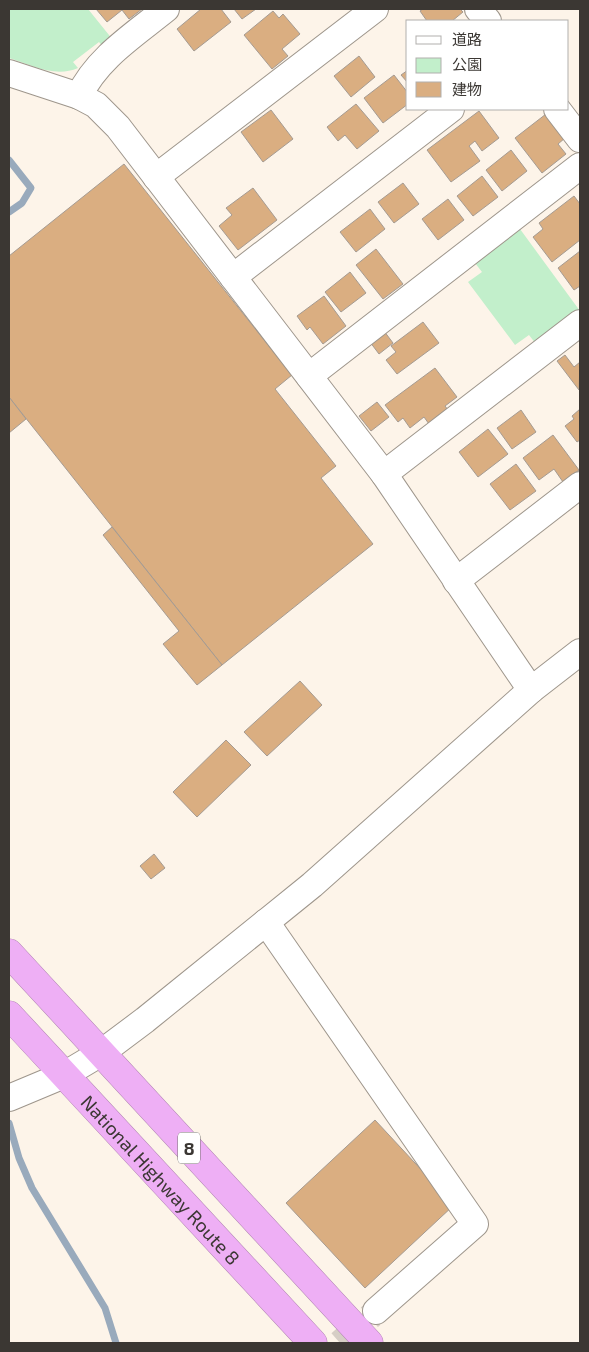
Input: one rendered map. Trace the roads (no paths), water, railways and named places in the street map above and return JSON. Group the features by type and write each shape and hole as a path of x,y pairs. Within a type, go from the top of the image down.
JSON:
{"highway":[{"name":"8","path":"9,953 369,1343"},
{"name":"National Highway Route 8","path":"9,1015 313,1343"}],"street":[{"path":"79,96 88,78 97,66 166,9"},
{"path":"156,177 375,9"},
{"path":"478,9 487,20"},
{"path":"9,73 79,96 96,105 118,127 384,474 531,690"},
{"path":"233,277 450,110"},
{"path":"558,110 580,139"},
{"path":"309,376 580,166"},
{"path":"384,474 580,323"},
{"path":"456,581 580,484"},
{"path":"9,1098 64,1074 101,1053 312,885 531,690 580,652"},
{"path":"266,922 475,1224 376,1312"}],"waterway":[{"path":"9,160 31,188 22,203 9,212"},
{"path":"9,1123 19,1158 32,1188 105,1308 116,1343"}],"tunnel":[{"path":"340,1343 372,1315"}]}
